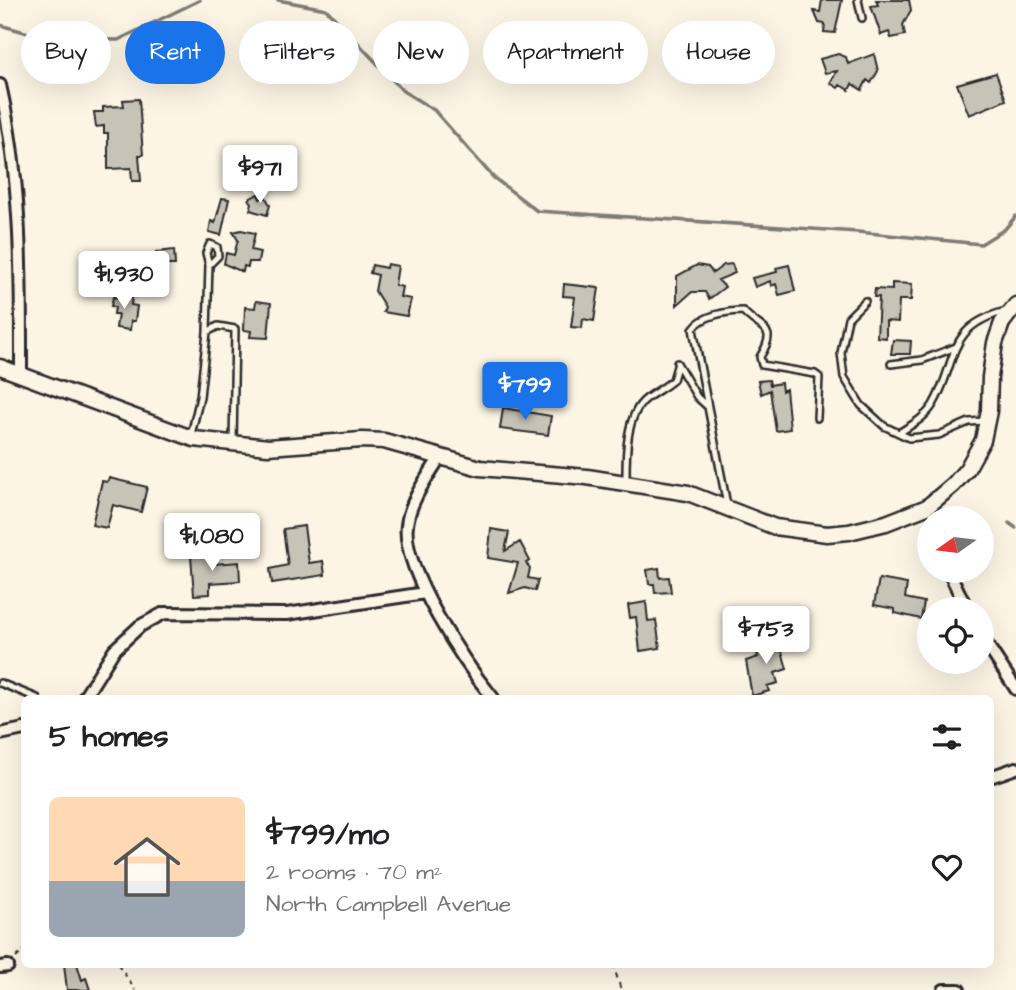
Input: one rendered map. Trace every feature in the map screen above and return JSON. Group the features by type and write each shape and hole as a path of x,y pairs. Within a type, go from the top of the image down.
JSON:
{"main road":[{"path":"934,506 967,469 982,440 987,421 995,343 1002,323 1014,307"},
{"path":"0,366 191,438 268,447 383,441 480,468 587,477 688,493 775,527 827,534 849,532 917,516"}],"street":[{"path":"0,85 12,138 18,191 21,372"},
{"path":"440,457 415,498 406,527 417,576 425,593 452,640 491,695"},
{"path":"86,695 114,650 140,626 164,613 287,614 425,593"},
{"path":"994,655 1016,689"},
{"path":"0,734 21,730"},
{"path":"994,776 1016,768"},
{"path":"944,990 959,990"}],"lane":[{"path":"858,0 862,18"},
{"path":"191,438 200,397 209,265"},
{"path":"865,301 848,318 841,353 844,377 861,405 884,426 909,438 939,435 969,422 987,421"},
{"path":"899,433 919,420 933,405 964,330 988,316 1014,307"},
{"path":"727,508 693,329 696,324 732,311 743,311 751,320 764,326 769,342 760,357 762,365 815,374 819,377 821,395 817,418"},
{"path":"206,332 218,326 235,329 233,443"},
{"path":"891,364 922,360 956,347"},
{"path":"626,483 627,440 638,408 645,399 673,380 678,372 677,363 697,397 708,407"},
{"path":"0,683 30,695"}],"path":[{"path":"4,966 21,952"},
{"path":"121,968 135,990"},
{"path":"613,968 621,990"}],"building":[{"path":"822,0 842,0 835,33 824,32 825,24 819,23 814,11 820,12"},
{"path":"876,0 909,0 911,10 903,25 905,35 891,38 889,32 881,35 871,6 878,5"},
{"path":"838,54 846,57 848,64 874,54 878,71 871,83 867,80 862,90 852,84 849,90 830,83 837,71 825,73 820,59"},
{"path":"996,73 1006,100 969,115 957,84"},
{"path":"139,99 143,155 139,155 141,181 132,181 131,168 108,169 108,133 104,133 104,126 96,127 94,112 103,112 103,107 124,106 123,100"},
{"path":"258,194 260,199 265,196 270,205 267,215 250,210 252,203 249,199"},
{"path":"222,198 229,199 221,235 209,232 211,221 215,223"},
{"path":"241,230 255,233 251,250 260,252 258,262 249,262 248,267 244,266 243,272 224,264 226,253 234,255 238,240 233,232"},
{"path":"174,250 175,265 156,265 156,252"},
{"path":"387,264 398,266 395,285 402,287 400,297 411,299 407,316 383,312 385,307 375,291 378,275 370,273 372,265 386,268"},
{"path":"732,264 735,273 718,280 725,287 709,299 705,292 692,292 677,305 677,276 697,265 708,267 713,273 724,265"},
{"path":"789,265 795,291 779,295 776,284 771,286 770,281 755,287 752,278 777,272 776,268"},
{"path":"892,283 912,284 911,300 899,300 898,322 886,321 886,338 877,337 879,297 874,297 875,289 892,290"},
{"path":"564,284 599,288 594,321 583,319 582,328 571,327 575,297 563,296"},
{"path":"118,291 127,292 127,297 132,297 131,305 137,306 135,321 131,321 130,330 116,328 118,314 114,314 115,307 111,306 113,297 118,298"},
{"path":"256,301 271,303 268,338 250,337 251,331 244,330 245,307 255,308"},
{"path":"893,340 911,341 910,354 891,354"},
{"path":"769,380 770,385 781,383 782,391 786,389 790,429 776,431 770,390 761,394 758,381"},
{"path":"503,408 551,416 548,435 500,429"},
{"path":"109,478 147,487 141,512 113,505 107,528 92,525 102,481 107,482"},
{"path":"304,526 309,563 323,561 325,575 272,583 270,569 288,565 283,529"},
{"path":"491,529 509,532 505,551 520,542 530,561 526,563 530,568 528,578 538,580 535,591 525,588 509,593 518,563 488,558"},
{"path":"212,554 213,564 239,562 240,581 210,583 210,594 194,595 191,556"},
{"path":"659,568 660,578 669,577 671,592 655,593 654,584 649,584 647,570"},
{"path":"879,579 907,584 905,598 917,601 917,618 895,613 895,609 874,605"},
{"path":"646,602 648,621 656,620 660,648 640,651 636,617 630,618 628,605"},
{"path":"778,637 787,669 775,673 778,683 767,686 769,691 752,695 746,661 758,657 754,643"},
{"path":"64,968 78,968 82,980 86,978 90,990 67,990"}],"waterway":[{"path":"0,25 49,39 118,40 200,0"},
{"path":"278,0 326,9 403,91 434,110 493,177 537,211 858,232 981,244 1005,229 1016,216"},
{"path":"1009,523 1016,528"}]}
